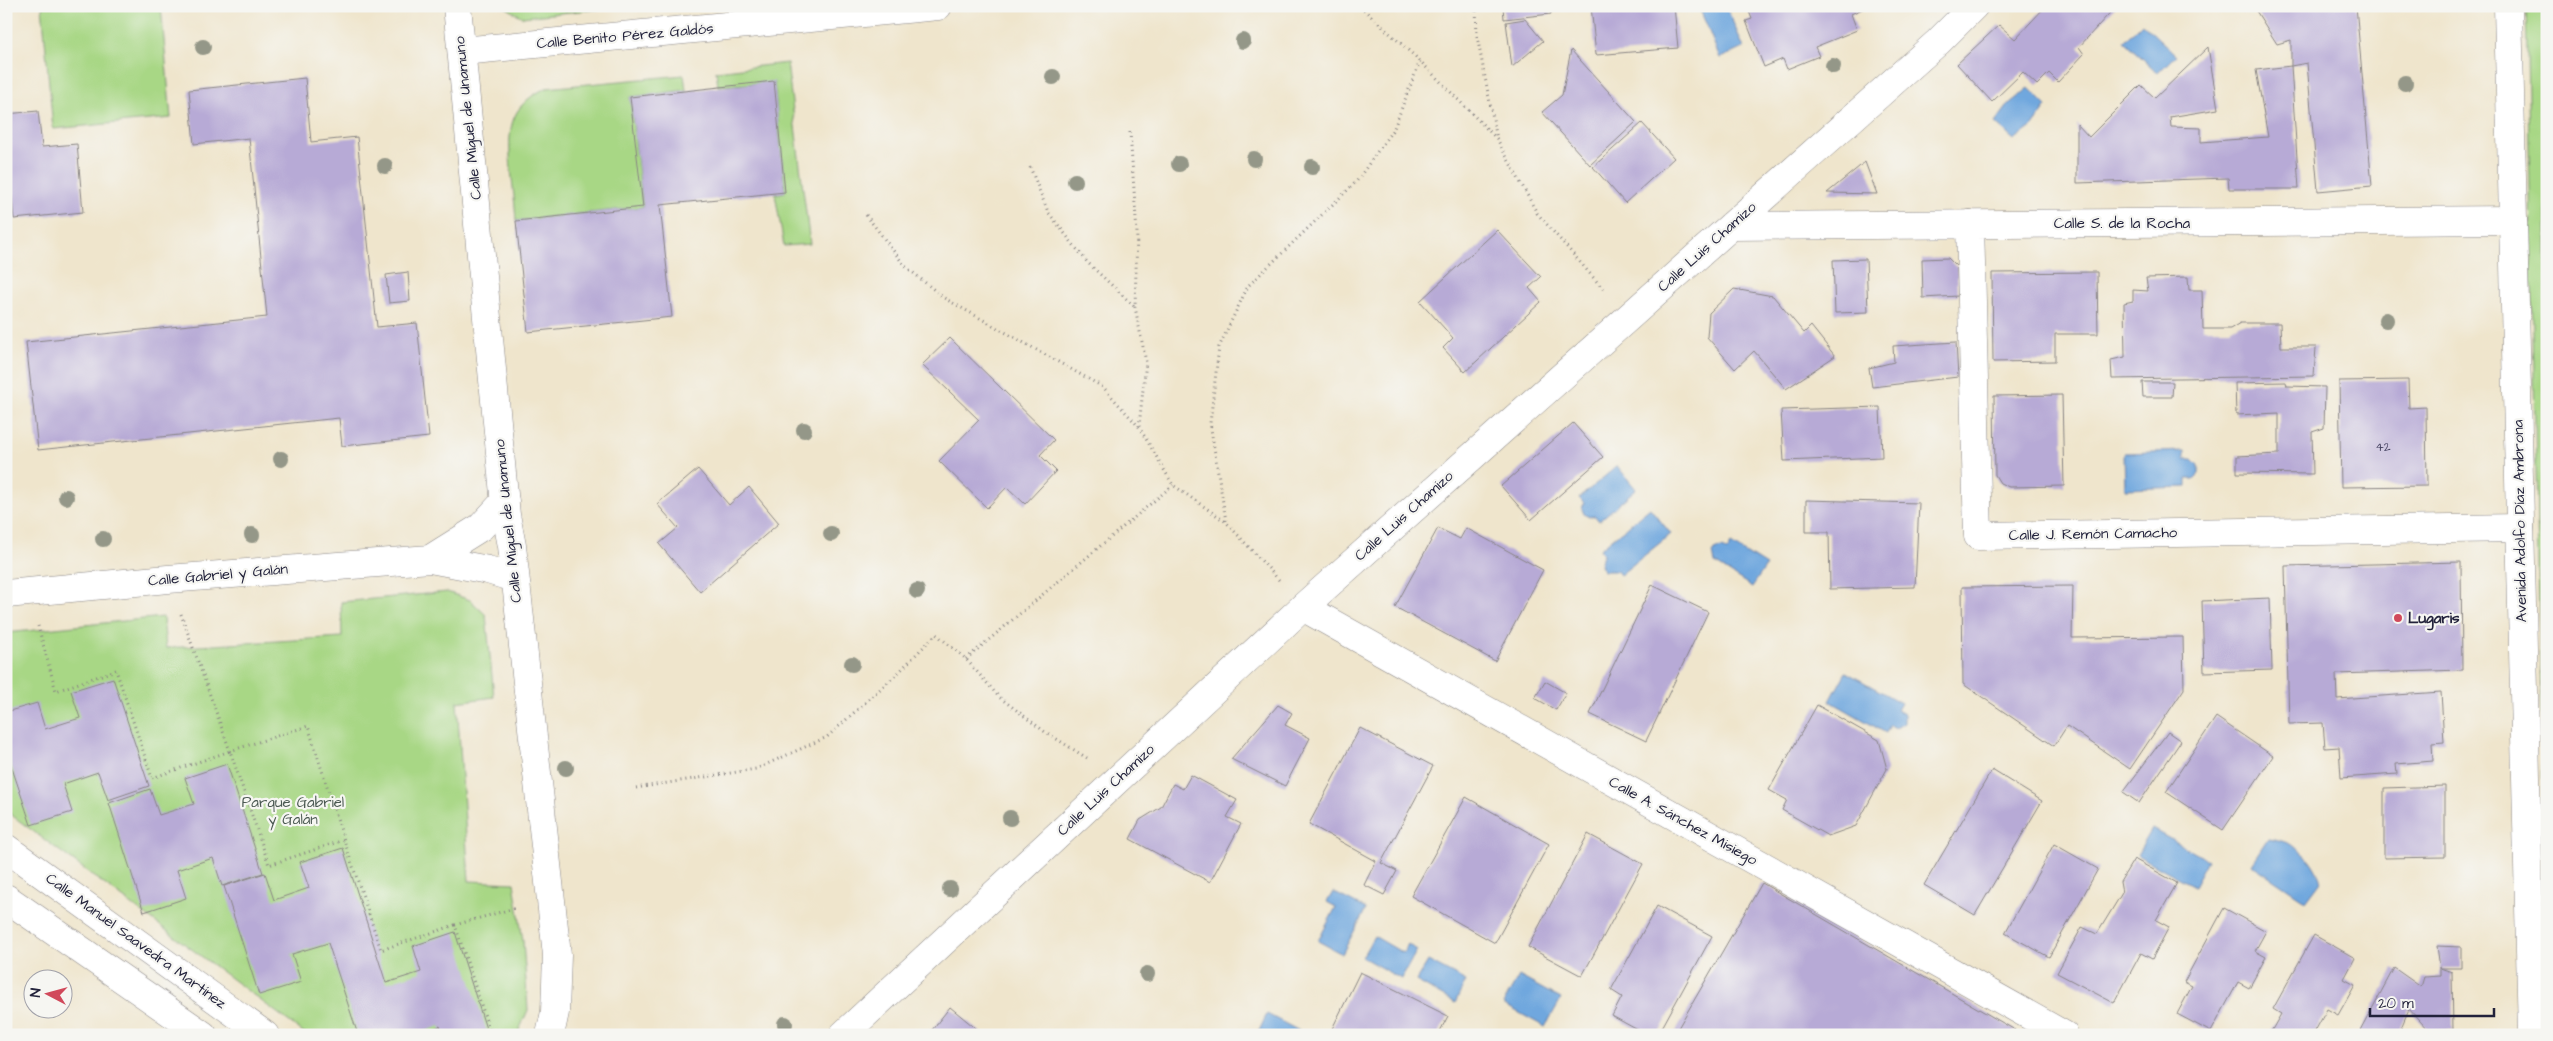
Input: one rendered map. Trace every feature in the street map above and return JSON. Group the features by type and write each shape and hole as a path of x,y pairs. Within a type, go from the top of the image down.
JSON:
{"main road":[{"name":"Calle Miguel de Unamuno","path":"457,6 514,578 557,955 555,1012 550,1035"},
{"name":"Calle Benito Pérez Galdós","path":"462,51 938,6"},
{"name":"Calle Luis Chamizo","path":"843,1035 1303,607 1938,42 1974,6"},
{"name":"Avenida Adolfo Díaz Ambrona","path":"2508,6 2532,1035"},
{"name":"Calle S. de la Rocha","path":"1731,226 2513,220"},
{"name":"Calle J. Remón Camacho","path":"1970,224 1978,536 2520,528"},
{"name":"Calle Gabriel y Galán","path":"430,559 480,527 506,501"},
{"name":"Calle Gabriel y Galán","path":"6,594 168,579 430,559 488,570 514,578"},
{"name":"Calle A. Sánchez Misiego","path":"1303,607 2064,1035"},
{"name":"Calle Manuel Saavedra Martínez","path":"6,848 265,1035"},
{"path":"6,898 189,1032"}],"path":[{"path":"1360,6 1420,61 1497,140 1537,213 1587,273 1630,316"},
{"path":"1476,6 1477,36 1497,140"},
{"path":"1226,522 1210,423 1219,347 1248,286 1356,182 1394,128 1420,61"},
{"path":"1130,132 1137,233 1135,307 1146,362 1139,427"},
{"path":"1030,167 1048,212 1088,262 1135,307"},
{"path":"866,215 905,266 944,298 1103,387 1139,427 1173,485 1226,522 1303,607"},
{"path":"966,659 1173,485"},
{"path":"168,579 269,865 344,840"},
{"path":"37,621 56,691 116,670 152,778 308,726 344,840 382,950 455,925 551,898"},
{"path":"636,788 756,769 827,737 898,673 936,634 966,659 999,697 1044,731 1118,778"},
{"path":"455,925 491,1035"}],"green space":[{"path":"42,6 161,6 171,118 53,129"},
{"path":"504,6 628,6 522,17"},
{"path":"2526,6 2547,6 2547,977"},
{"path":"787,63 810,244 784,246 775,194 785,192 774,82 718,86 716,71"},
{"path":"684,75 686,90 630,97 643,207 516,221 511,170 510,132 517,112 533,95 546,88"},
{"name":"Parque Gabriel y Galán","path":"447,592 470,600 486,615 494,697 457,702 469,881 514,883 523,941 528,1010 517,1035 307,1035 6,811 6,633 163,617 166,648 342,637 341,602"}],"water":[{"path":"1726,6 1744,48 1720,58 1699,7"},
{"path":"2142,23 2176,55 2158,73 2124,41"},
{"path":"2029,88 2047,106 2033,126 2014,140 1995,123 2010,103"},
{"path":"2185,451 2185,459 2193,459 2199,465 2199,474 2194,479 2187,479 2187,487 2125,489 2124,453"},
{"path":"1617,466 1636,489 1599,521 1595,516 1589,517 1584,514 1582,509 1584,503 1579,498"},
{"path":"1650,508 1671,534 1620,575 1617,571 1604,571 1600,566 1603,554 1600,549"},
{"path":"1731,544 1766,566 1752,587 1715,563 1713,553 1716,549 1722,548 1727,551"},
{"path":"1846,672 1901,703 1897,710 1904,714 1904,723 1896,728 1890,725 1886,733 1830,701"},
{"path":"2152,829 2208,860 2194,886 2137,855"},
{"path":"2268,838 2287,843 2301,851 2317,872 2321,881 2306,901 2251,864"},
{"path":"1333,892 1366,909 1342,954 1318,941 1336,907 1327,902"},
{"path":"1374,936 1403,953 1408,944 1417,950 1401,979 1362,957"},
{"path":"1428,961 1466,981 1455,1003 1416,981"},
{"path":"1519,976 1561,999 1545,1027 1503,1004"},
{"path":"1267,1014 1307,1035 1257,1035"}],"building":[{"path":"1503,6 1550,6 1551,14 1504,19"},
{"path":"1591,6 1674,6 1678,48 1596,55"},
{"path":"1747,6 1869,6 1851,14 1857,30 1815,47 1819,56 1787,69 1783,59 1764,67 1746,21 1752,19"},
{"path":"2046,6 2116,6 2079,47 2084,54 2058,82 2049,73 2037,85 2023,72 1992,102 1957,64 1999,25 2015,39"},
{"path":"2253,6 2356,6 2372,186 2318,191 2307,63 2291,66 2291,40 2277,44"},
{"path":"1525,19 1543,41 1512,67 1506,22"},
{"path":"2208,47 2218,109 2170,117 2171,127 2201,128 2201,142 2268,137 2256,70 2291,66 2299,189 2229,189 2228,178 2077,183 2077,124 2089,137 2141,85 2155,98"},
{"path":"1571,50 1636,122 1590,165 1542,112 1562,95"},
{"path":"305,78 311,142 357,137 377,327 417,323 429,437 342,446 339,418 38,450 26,342 267,317 249,138 194,144 189,90"},
{"path":"774,81 785,192 660,205 672,317 528,332 516,221 643,207 630,97"},
{"path":"38,111 42,147 77,144 83,212 14,219 6,140 6,114"},
{"path":"1642,123 1674,158 1625,203 1593,167"},
{"path":"1865,162 1877,194 1827,193"},
{"path":"1497,230 1541,277 1529,288 1541,302 1465,372 1443,348 1453,338 1420,301"},
{"path":"1948,258 1957,267 1958,296 1923,298 1922,259"},
{"path":"1866,259 1868,312 1835,313 1833,260"},
{"path":"408,272 410,301 389,303 386,275"},
{"path":"2097,272 2098,334 2055,334 2055,361 1993,362 1992,273"},
{"path":"2188,277 2189,290 2202,290 2203,329 2230,329 2240,323 2280,323 2281,347 2316,347 2314,376 2112,379 2111,360 2125,357 2124,303 2133,301 2133,290 2148,291 2146,278"},
{"path":"1734,289 1773,296 1804,333 1811,326 1835,356 1786,389 1754,351 1735,369 1707,337 1709,313"},
{"path":"950,338 1054,440 1040,455 1056,471 1025,504 1007,487 987,508 939,461 979,420 922,365"},
{"path":"1956,342 1958,377 1872,387 1869,368 1894,362 1893,346"},
{"path":"2408,380 2409,408 2426,407 2427,486 2341,487 2339,381"},
{"path":"2142,382 2173,382 2172,397 2143,397"},
{"path":"2286,382 2287,386 2325,387 2324,428 2312,432 2313,474 2237,473 2237,456 2279,454 2279,413 2236,415 2235,383"},
{"path":"2062,395 2064,486 2009,487 2000,483 1995,475 1994,396"},
{"path":"1880,407 1882,457 1784,461 1781,410"},
{"path":"1573,423 1603,457 1531,520 1501,486"},
{"path":"698,469 729,505 749,487 779,523 700,592 659,544 678,528 657,504"},
{"path":"1806,500 1919,503 1915,587 1830,589 1829,532 1806,532"},
{"path":"1438,528 1460,539 1466,528 1543,570 1495,661 1395,607"},
{"path":"2461,562 2462,670 2336,674 2337,699 2441,692 2444,742 2432,743 2433,761 2396,764 2397,774 2341,778 2339,747 2325,748 2323,723 2289,724 2285,566"},
{"path":"1652,585 1708,612 1646,741 1590,714"},
{"path":"2073,586 2072,638 2183,637 2184,689 2130,769 2067,726 2054,746 1963,684 1962,587"},
{"path":"2270,598 2272,670 2204,672 2202,601"},
{"path":"113,678 149,786 108,800 98,772 63,784 72,812 31,825 6,750 6,712 37,703 45,729 80,718 71,691"},
{"path":"1545,681 1566,693 1556,710 1535,698"},
{"path":"1278,705 1292,713 1285,725 1310,738 1285,786 1231,759"},
{"path":"1817,705 1879,740 1887,769 1856,826 1828,836 1782,810 1787,800 1769,790"},
{"path":"2216,717 2273,756 2223,830 2166,792"},
{"path":"1360,728 1433,766 1381,863 1397,871 1384,895 1364,885 1376,861 1309,824"},
{"path":"2168,732 2181,741 2139,803 2123,792"},
{"path":"227,764 263,873 222,886 213,858 177,870 186,898 144,912 109,803 150,789 159,815 194,804 185,778"},
{"path":"1992,770 2042,801 1975,915 1924,885"},
{"path":"1191,775 1237,800 1227,817 1241,824 1210,882 1130,839 1140,820 1161,807 1173,784 1183,789"},
{"path":"2445,786 2445,857 2384,858 2384,788"},
{"path":"1466,797 1549,844 1495,943 1411,896"},
{"path":"1588,834 1643,864 1582,976 1528,947"},
{"path":"2054,844 2098,869 2049,957 2005,933"},
{"path":"343,848 386,983 421,972 413,946 455,932 488,1035 443,1035 440,1026 415,1035 358,1035 328,943 292,954 301,982 259,995 224,886 265,873 274,900 309,888 300,862"},
{"path":"2134,859 2177,883 2156,920 2169,927 2152,959 2141,953 2114,1003 2057,973 2082,927 2097,934 2122,893 2120,882"},
{"path":"1762,883 2015,1030 2013,1035 1674,1035"},
{"path":"1657,906 1712,936 1658,1035 1647,1035 1612,1016 1622,997 1611,990"},
{"path":"2224,908 2266,931 2255,951 2266,957 2249,988 2238,982 2211,1032 2177,1014 2192,986 2184,982"},
{"path":"2314,935 2355,958 2344,979 2355,985 2338,1015 2327,1009 2313,1035 2269,1035 2281,1014 2273,1009"},
{"path":"2437,946 2461,947 2461,968 2440,968"},
{"path":"2394,968 2421,987 2424,977 2440,976 2440,968 2452,972 2453,1030 2429,1031 2409,1009 2398,1035 2358,1035"},
{"path":"1360,972 1448,1016 1438,1035 1329,1035"},
{"path":"950,1007 984,1035 928,1035"}],"place":[{"name":"Lugaris","path":"2398,618"}]}
